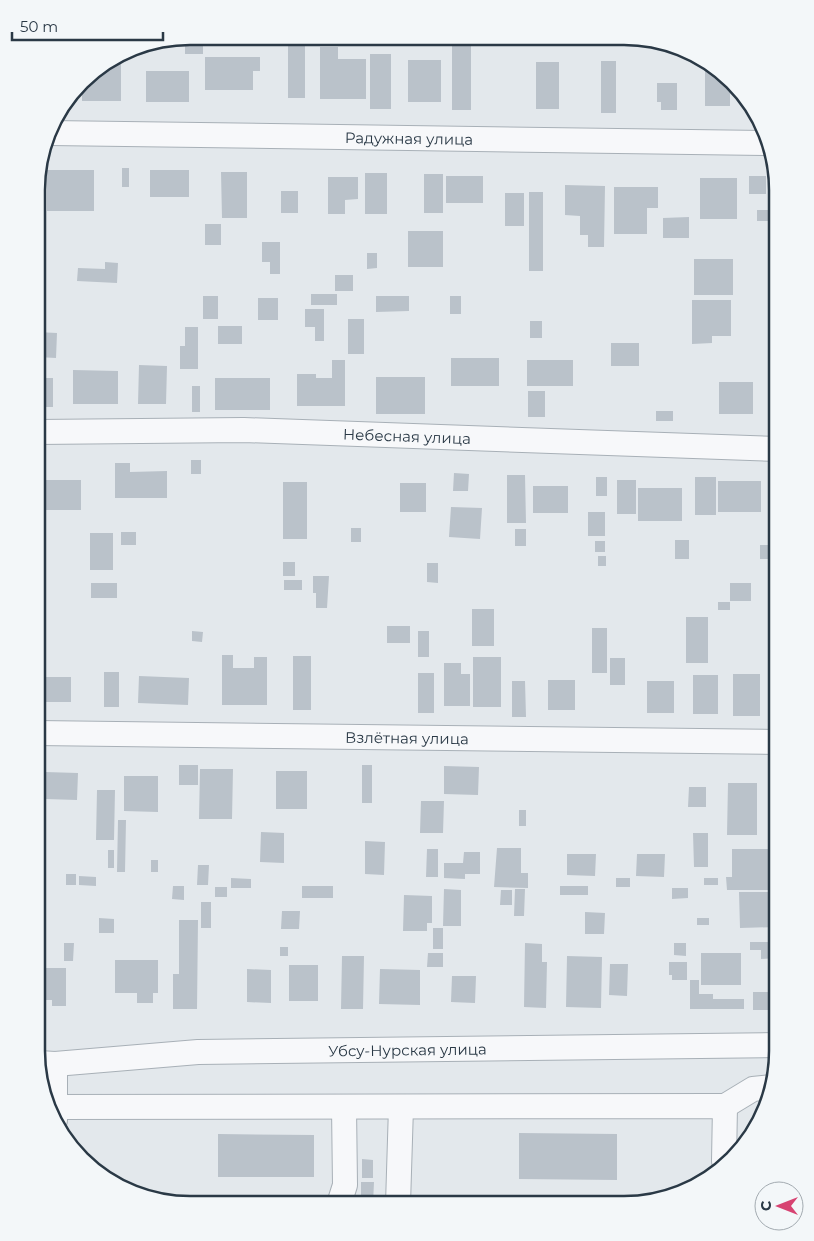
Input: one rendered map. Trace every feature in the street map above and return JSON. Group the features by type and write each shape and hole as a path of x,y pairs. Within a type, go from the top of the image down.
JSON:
{"street":[{"name":"Радужная улица","path":"56,133 761,143"},
{"name":"Небесная улица","path":"45,432 244,430 769,449"},
{"name":"Взлётная улица","path":"45,733 769,742"},
{"name":"Убсу-Нурская улица","path":"47,1063 198,1052 769,1045"},
{"path":"47,1063 50,1090"},
{"path":"58,1111 344,1107 725,1106 753,1089 764,1088"},
{"path":"724,1156 725,1106"},
{"path":"342,1196 345,1186 344,1107"},
{"path":"398,1196 401,1107"}],"building":[{"path":"185,45 203,45 203,54 185,54"},
{"path":"288,45 305,45 305,98 288,98"},
{"path":"452,45 471,45 471,110 452,110"},
{"path":"320,47 338,47 338,59 366,59 366,99 320,99"},
{"path":"370,54 391,54 391,109 370,109"},
{"path":"205,57 260,57 260,71 253,71 253,90 205,90"},
{"path":"408,60 441,60 441,102 408,102"},
{"path":"601,61 616,61 616,113 601,113"},
{"path":"121,62 121,101 82,101 82,93 94,81"},
{"path":"536,62 559,62 559,109 536,109"},
{"path":"705,70 730,91 730,106 705,106"},
{"path":"146,71 189,71 189,102 146,102"},
{"path":"657,83 677,83 677,110 661,110 661,102 657,102"},
{"path":"122,168 129,168 129,187 122,187"},
{"path":"47,170 94,170 94,211 47,211"},
{"path":"150,170 189,170 189,197 150,197"},
{"path":"221,172 247,172 247,218 222,218"},
{"path":"365,173 387,173 387,214 365,214"},
{"path":"424,174 443,174 443,213 424,213"},
{"path":"446,176 483,176 483,203 446,203"},
{"path":"749,176 766,176 766,194 749,194"},
{"path":"328,177 358,177 358,199 345,200 345,214 328,214"},
{"path":"700,178 737,178 737,219 700,219"},
{"path":"565,185 605,186 604,247 588,247 588,235 580,235 580,216 565,215"},
{"path":"614,187 658,187 658,208 647,208 647,234 614,234"},
{"path":"281,191 298,191 298,213 281,213"},
{"path":"529,192 543,192 543,271 529,271"},
{"path":"505,193 524,193 524,226 505,226"},
{"path":"757,210 768,210 768,221 757,221"},
{"path":"689,217 689,238 663,238 663,218"},
{"path":"205,224 221,224 221,245 205,245"},
{"path":"408,231 443,231 443,267 408,267"},
{"path":"262,242 280,242 280,274 270,274 270,262 262,262"},
{"path":"367,253 377,253 377,268 367,269"},
{"path":"694,259 733,259 733,295 694,295"},
{"path":"105,262 118,263 117,283 77,281 78,268 105,269"},
{"path":"335,275 353,275 353,291 335,291"},
{"path":"311,294 337,294 337,305 311,305"},
{"path":"203,296 218,296 218,319 203,319"},
{"path":"376,296 409,296 409,311 376,312"},
{"path":"450,296 461,296 461,314 450,314"},
{"path":"258,298 278,298 278,320 258,320"},
{"path":"692,300 731,300 731,336 712,336 712,343 692,344"},
{"path":"305,309 324,309 324,341 315,341 315,327 305,327"},
{"path":"348,319 364,319 364,354 348,354"},
{"path":"530,321 542,321 542,338 530,338"},
{"path":"218,326 242,326 242,344 218,344"},
{"path":"185,327 198,327 198,369 180,369 180,346 185,346"},
{"path":"45,332 57,333 56,358 45,357"},
{"path":"611,343 639,343 639,366 611,366"},
{"path":"451,358 499,358 499,386 451,386"},
{"path":"332,360 345,360 345,406 297,406 297,374 316,374 316,378 332,378"},
{"path":"527,360 573,360 573,386 527,386"},
{"path":"139,365 167,366 166,404 138,404"},
{"path":"73,370 118,371 118,404 73,404"},
{"path":"376,377 425,377 425,414 376,414"},
{"path":"45,378 53,378 53,407 45,407"},
{"path":"215,378 270,378 270,410 215,410"},
{"path":"719,382 753,382 753,414 719,414"},
{"path":"192,386 200,386 200,412 192,412"},
{"path":"528,391 545,391 545,417 528,417"},
{"path":"656,411 673,411 673,421 656,421"},
{"path":"191,460 201,460 201,474 191,474"},
{"path":"115,463 130,463 130,472 167,471 167,498 115,498"},
{"path":"454,473 469,474 468,491 453,491"},
{"path":"507,475 525,475 526,523 507,523"},
{"path":"596,477 607,477 607,496 596,496"},
{"path":"695,477 716,477 716,515 695,515"},
{"path":"46,480 81,480 81,510 46,510"},
{"path":"617,480 636,480 636,514 617,514"},
{"path":"718,481 761,481 761,512 718,512"},
{"path":"283,482 307,482 307,539 283,539"},
{"path":"400,483 426,483 426,512 400,512"},
{"path":"533,486 568,486 568,513 533,513"},
{"path":"638,488 682,488 682,521 638,521"},
{"path":"451,507 482,508 480,539 449,537"},
{"path":"588,512 605,512 605,536 588,536"},
{"path":"351,528 361,528 361,542 351,542"},
{"path":"515,529 526,529 526,546 515,546"},
{"path":"121,532 136,532 136,545 121,545"},
{"path":"90,533 113,533 113,570 90,570"},
{"path":"675,540 689,540 689,559 675,559"},
{"path":"595,541 605,541 605,552 595,552"},
{"path":"760,545 768,545 768,559 760,559"},
{"path":"598,556 606,556 606,566 598,566"},
{"path":"283,562 295,562 295,576 283,576"},
{"path":"427,563 438,563 438,583 427,582"},
{"path":"313,576 329,576 327,608 316,608 316,593 313,593"},
{"path":"284,580 302,580 302,590 284,590"},
{"path":"91,583 117,583 117,598 91,598"},
{"path":"730,583 751,583 751,601 730,601"},
{"path":"718,602 730,602 730,610 718,610"},
{"path":"472,609 494,609 494,646 472,646"},
{"path":"686,617 708,617 708,663 686,663"},
{"path":"387,626 410,626 410,643 387,643"},
{"path":"592,628 607,628 607,673 592,673"},
{"path":"192,631 203,632 202,642 192,641"},
{"path":"418,631 429,631 429,657 418,657"},
{"path":"222,655 233,655 233,668 254,668 254,657 267,657 267,705 222,705"},
{"path":"293,656 311,656 311,710 293,710"},
{"path":"473,657 501,657 501,707 473,707"},
{"path":"610,658 625,658 625,685 610,685"},
{"path":"444,663 461,663 461,674 470,674 470,706 444,706"},
{"path":"104,672 119,672 119,707 104,707"},
{"path":"418,673 434,673 434,713 418,713"},
{"path":"733,674 760,674 760,716 733,716"},
{"path":"693,675 718,675 718,714 693,714"},
{"path":"139,676 189,678 188,705 138,703"},
{"path":"45,677 71,677 71,702 45,702"},
{"path":"548,680 575,680 575,710 548,710"},
{"path":"512,681 525,681 526,717 512,717"},
{"path":"647,681 674,681 674,713 647,713"},
{"path":"179,765 198,765 198,785 179,785"},
{"path":"362,765 372,765 372,803 362,803"},
{"path":"444,766 479,767 478,795 444,794"},
{"path":"200,769 233,769 232,819 199,819"},
{"path":"276,771 307,771 307,809 276,809"},
{"path":"45,772 78,773 77,800 45,799"},
{"path":"124,776 158,776 158,812 124,811"},
{"path":"728,783 757,783 757,835 727,835"},
{"path":"689,787 706,787 706,807 688,807"},
{"path":"97,790 115,790 114,840 96,840"},
{"path":"421,801 444,801 443,833 420,833"},
{"path":"519,810 526,810 526,826 519,826"},
{"path":"118,820 126,820 125,872 117,872"},
{"path":"261,832 284,833 284,863 260,862"},
{"path":"693,833 708,833 708,867 694,867"},
{"path":"365,841 385,842 384,875 365,874"},
{"path":"497,848 521,848 521,873 528,873 528,888 494,887"},
{"path":"427,849 438,849 438,877 426,877"},
{"path":"732,849 769,849 769,890 727,890 726,877 732,877"},
{"path":"108,850 114,850 114,868 108,868"},
{"path":"464,852 480,852 480,874 465,874 465,879 444,878 444,863 463,863"},
{"path":"567,854 596,854 595,876 567,875"},
{"path":"637,854 665,854 664,877 636,876"},
{"path":"151,860 158,860 158,872 151,872"},
{"path":"198,865 209,865 208,885 197,885"},
{"path":"66,874 76,874 76,885 66,885"},
{"path":"79,876 96,877 96,886 79,885"},
{"path":"231,878 251,879 251,888 231,888"},
{"path":"616,878 630,878 630,887 616,887"},
{"path":"704,878 718,878 718,885 704,885"},
{"path":"173,886 184,886 184,900 172,899"},
{"path":"302,886 333,886 333,898 302,898"},
{"path":"560,886 588,886 588,895 560,895"},
{"path":"215,887 227,887 227,897 215,897"},
{"path":"672,888 688,888 688,898 672,899"},
{"path":"444,889 461,890 461,926 443,926"},
{"path":"515,889 525,889 524,916 514,916"},
{"path":"501,890 512,890 512,905 500,905"},
{"path":"739,892 769,892 769,927 740,928"},
{"path":"404,895 432,896 432,923 427,923 427,931 403,931"},
{"path":"201,902 211,902 211,928 201,928"},
{"path":"282,911 300,911 299,929 281,929"},
{"path":"585,912 605,913 604,934 585,934"},
{"path":"99,918 114,919 114,933 99,933"},
{"path":"697,918 709,918 709,925 697,925"},
{"path":"179,920 198,920 197,1009 173,1009 173,974 179,974"},
{"path":"433,928 443,928 443,949 433,949"},
{"path":"750,942 769,942 769,958 761,959 761,950 750,950"},
{"path":"64,943 74,943 73,961 64,961"},
{"path":"525,943 542,944 542,962 547,962 546,1008 524,1007"},
{"path":"674,943 686,943 686,956 674,955"},
{"path":"280,947 288,947 288,956 280,956"},
{"path":"428,953 443,953 443,967 427,967"},
{"path":"701,953 741,953 741,985 701,985"},
{"path":"342,956 364,956 363,1009 341,1009"},
{"path":"567,956 602,957 601,1008 566,1007"},
{"path":"115,960 158,960 158,993 153,993 153,1003 137,1003 137,993 115,993"},
{"path":"669,962 687,962 687,980 672,980 672,975 669,975"},
{"path":"610,964 628,964 627,996 609,995"},
{"path":"289,965 318,965 318,1001 289,1001"},
{"path":"45,968 66,968 66,1006 52,1006 52,1000 45,1000"},
{"path":"247,969 271,970 271,1003 247,1002"},
{"path":"380,969 420,970 420,1005 379,1004"},
{"path":"452,976 476,976 475,1003 451,1002"},
{"path":"690,980 699,980 699,994 713,994 713,999 744,999 744,1009 690,1009"},
{"path":"753,992 769,992 769,1010 753,1010"},
{"path":"519,1133 617,1134 617,1180 519,1179"},
{"path":"218,1134 314,1135 314,1177 218,1177"},
{"path":"362,1159 373,1160 373,1178 362,1178"},
{"path":"361,1182 374,1182 373,1196 361,1196"}]}
